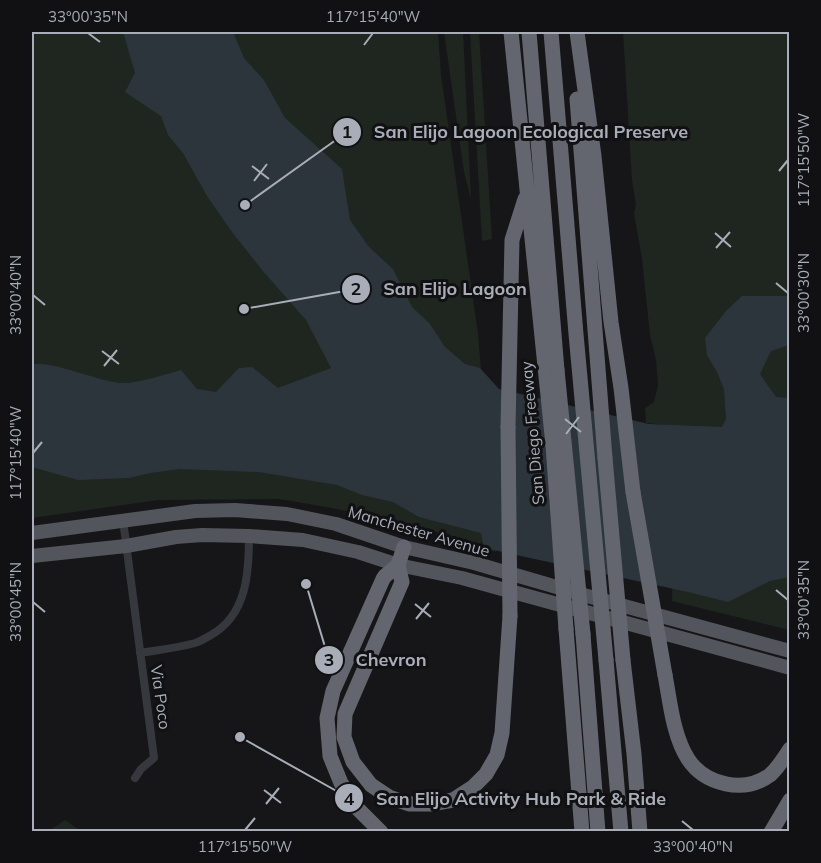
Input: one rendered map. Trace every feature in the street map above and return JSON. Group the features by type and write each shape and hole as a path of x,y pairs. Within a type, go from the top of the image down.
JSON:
{"highway":[{"name":"San Diego Freeway","path":"511,32 526,193 551,369 553,445 582,831"},
{"path":"529,32 551,369 583,634 598,831"},
{"path":"551,32 621,831"},
{"path":"571,32 623,660 640,831"},
{"path":"578,32 633,492 677,736 689,761 701,773 726,784 747,785 768,776 777,768 789,749"},
{"path":"398,565 402,582 345,714 344,737 353,762 371,785 389,797 409,804 431,804 453,800 473,787 486,774 497,755 502,734 510,616 509,358 512,240 526,193"},
{"path":"381,831 357,808 341,783 330,756 327,718 333,691 383,579 398,565 404,547"},
{"path":"771,831 789,800"}],"main road":[{"name":"Manchester Avenue","path":"32,533 195,511 235,510 287,514 336,524 404,547 474,563 789,651"},
{"name":"Manchester Avenue","path":"32,556 202,535 303,540 358,552 398,565 462,578 789,668"}],"street":[{"path":"123,520 140,653"},
{"name":"Via Poco","path":"135,778 141,769 154,758 140,653 197,643 226,624 237,609 243,595 249,536"}],"shaded area":[{"path":"32,32 438,32 441,75 478,334 496,552 422,527 279,499 158,500 32,518"},
{"path":"118,32 233,32 244,58 264,80 285,118 342,169 350,220 369,247 393,269 412,307 430,324 445,347 465,364 480,368 499,389 649,424 722,427 726,419 724,389 707,355 705,338 726,311 742,296 789,296 789,345 771,351 760,374 776,397 789,398 789,577 770,581 728,602 484,548 481,533 419,517 393,502 362,495 337,485 259,472 180,469 129,478 78,480 32,467 32,365 50,365 122,383 181,370 197,389 216,392 239,368 252,367 278,388 331,368 306,320 262,270 207,196 183,153 168,135 161,116 125,92 135,73 124,35"},
{"path":"444,32 463,32 471,199 464,172"},
{"path":"470,32 479,32 492,239 482,241"},
{"path":"623,32 789,32 789,630 672,601 676,426 646,423 645,408 654,402 658,385 634,213 636,205 632,180"},
{"path":"65,820 81,831 49,831"}],"place":[{"name":"San Elijo Lagoon Ecological Preserve","path":"245,205"},
{"name":"San Elijo Lagoon","path":"244,309"},
{"name":"Chevron","path":"306,584"},
{"name":"San Elijo Activity Hub Park & Ride","path":"240,737"}]}
